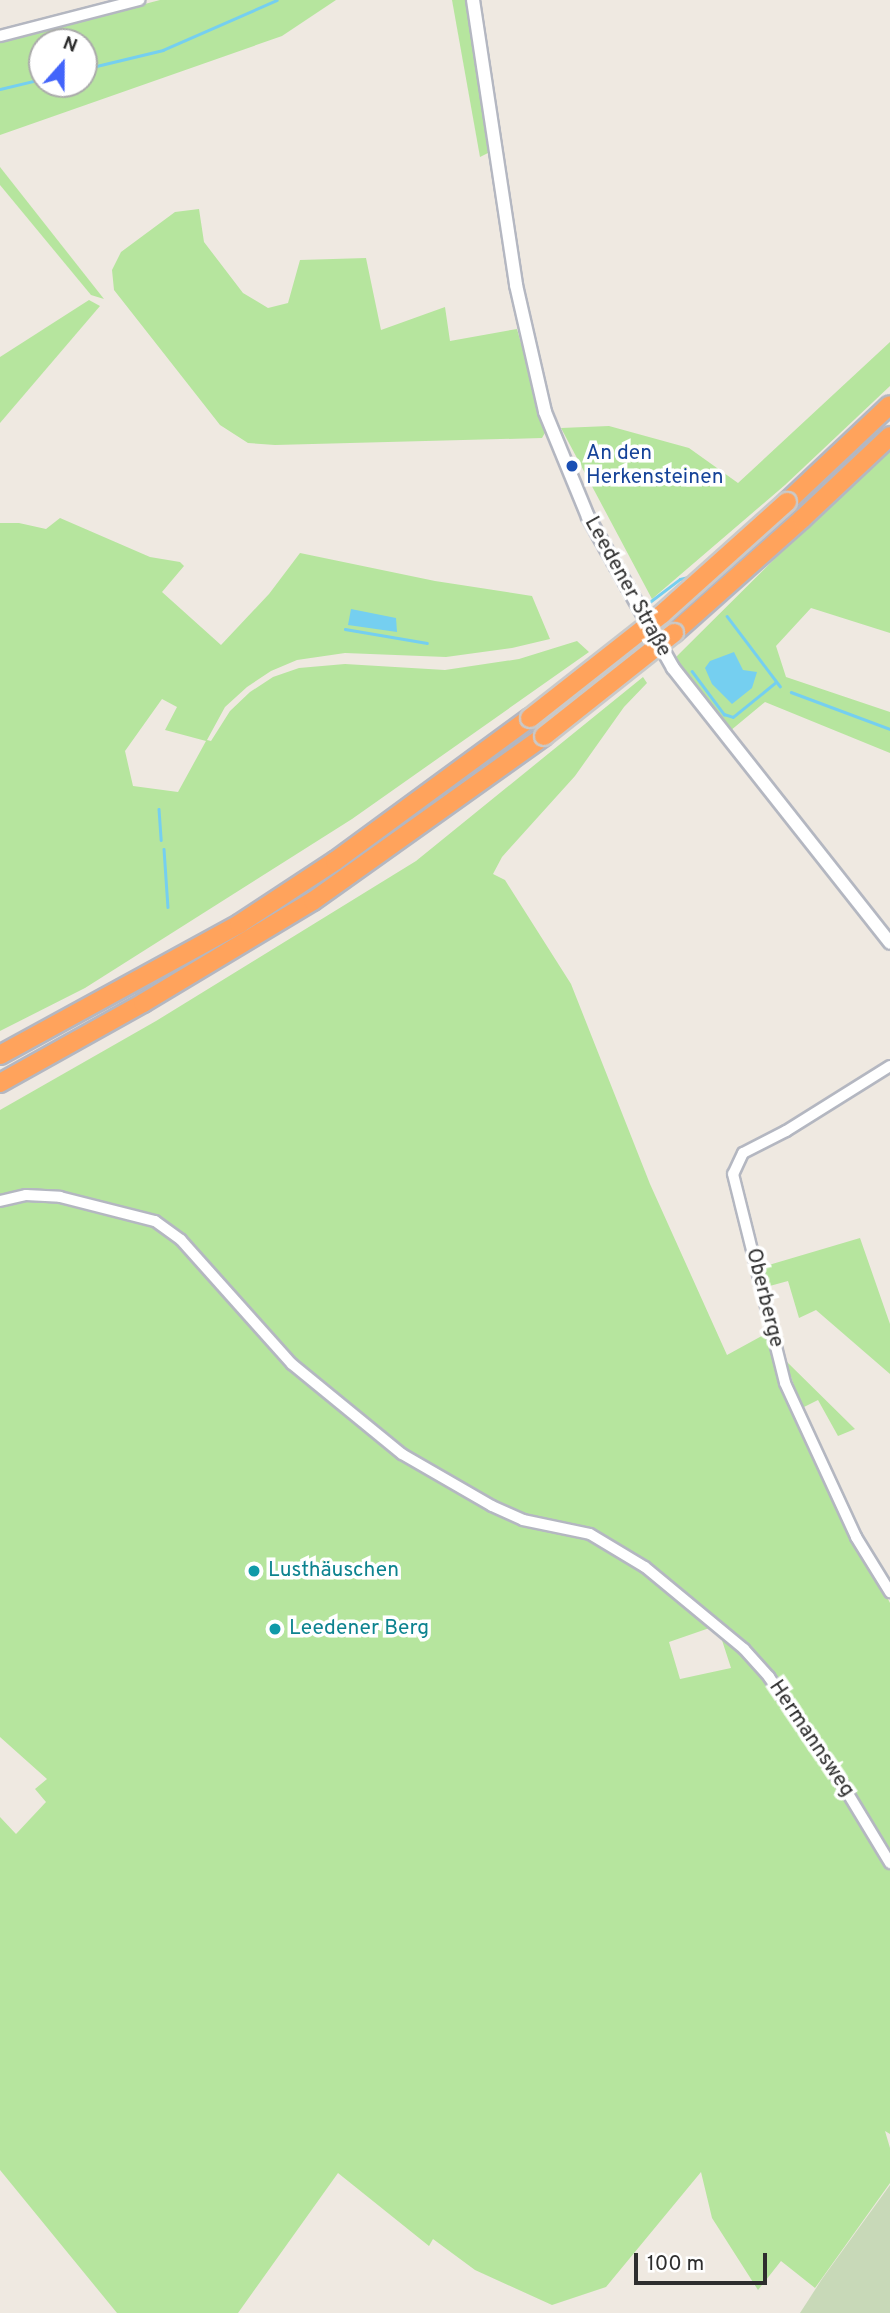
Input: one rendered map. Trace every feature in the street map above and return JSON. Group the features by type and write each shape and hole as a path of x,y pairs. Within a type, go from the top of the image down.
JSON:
{"highway":[{"path":"0,1055 239,924 335,861 530,718 662,614 788,502 890,405"},
{"path":"0,1083 143,1003 313,901 544,736 674,633 802,520 890,436"}],"street":[{"path":"0,36 139,0"},
{"name":"Leedener Straße","path":"474,0 516,285 545,412 587,517 673,668 890,943"},
{"name":"Oberberge","path":"890,1066 786,1131 743,1153 733,1174 785,1383 856,1537 890,1592"},
{"name":"Hermannsweg","path":"0,1201 26,1195 60,1197 155,1221 181,1240 292,1364 402,1454 492,1507 523,1520 590,1534 645,1567 744,1649 781,1692 890,1863"}],"green space":[{"path":"160,0 336,0 282,36 0,135 0,42 28,35 28,98 98,98 98,28 53,28"},
{"path":"452,0 466,0 488,153 480,157"},
{"path":"0,167 104,299 91,295 0,185"},
{"path":"199,209 204,242 243,293 268,308 288,303 300,260 366,258 381,330 445,307 450,341 517,329 546,431 542,438 275,445 248,443 220,425 114,290 112,270 121,252 175,212"},
{"path":"89,300 100,306 0,423 0,357"},
{"path":"890,342 890,386 785,485 652,599 561,428 609,426 689,448 738,483"},
{"path":"890,444 890,633 811,608 776,646 786,677 890,712 890,753 765,702 730,731 674,659"},
{"path":"60,518 150,557 180,562 184,566 162,592 221,645 269,594 300,553 435,581 532,596 550,639 512,648 446,657 345,653 297,660 271,671 247,687 225,707 207,740 211,741 230,711 250,692 273,677 299,668 345,664 445,670 519,659 577,641 589,652 352,819 85,988 0,1031 0,523 19,523 46,529","holes":["162,699 177,707 165,730 206,741 178,792 133,786 125,751"]},
{"path":"643,677 647,683 624,707 575,776 502,857 493,874 505,880 571,984 650,1184 727,1355 769,1332 785,1394 890,1603 890,2134 885,2131 890,2148 890,2183 815,2288 781,2261 758,2290 712,2218 701,2172 606,2287 552,2305 475,2270 433,2239 429,2246 338,2173 238,2313 117,2313 0,2170 0,1817 16,1834 46,1802 35,1789 47,1779 0,1737 0,1110 156,1021 416,861","holes":["721,1624 745,1642 782,1685 777,1689 739,1648 720,1634 731,1668 680,1679 669,1642"]},
{"path":"860,1238 890,1324 890,1374 816,1310 799,1318 788,1281 766,1287 762,1267"},
{"path":"785,1360 855,1429 838,1436 818,1400 802,1408"},
{"path":"890,2185 890,2313 800,2313 822,2279"}],"water":[{"path":"351,609 396,618 397,632 348,625"},
{"path":"734,652 743,670 757,672 752,688 732,704 712,684 705,668 710,661"}],"waterway":[{"path":"98,66 163,50 277,0"},
{"path":"0,89 28,82"},
{"path":"647,604 680,579 688,577"},
{"path":"727,616 780,686"},
{"path":"345,629 427,643"},
{"path":"692,671 724,714 733,717 776,682"},
{"path":"791,692 890,729"},
{"path":"159,809 161,840"},
{"path":"164,849 168,907"}],"place":[{"name":"An den Herkensteinen","path":"572,466"},
{"name":"Lusthäuschen","path":"254,1571"},
{"name":"Leedener Berg","path":"275,1629"}]}
